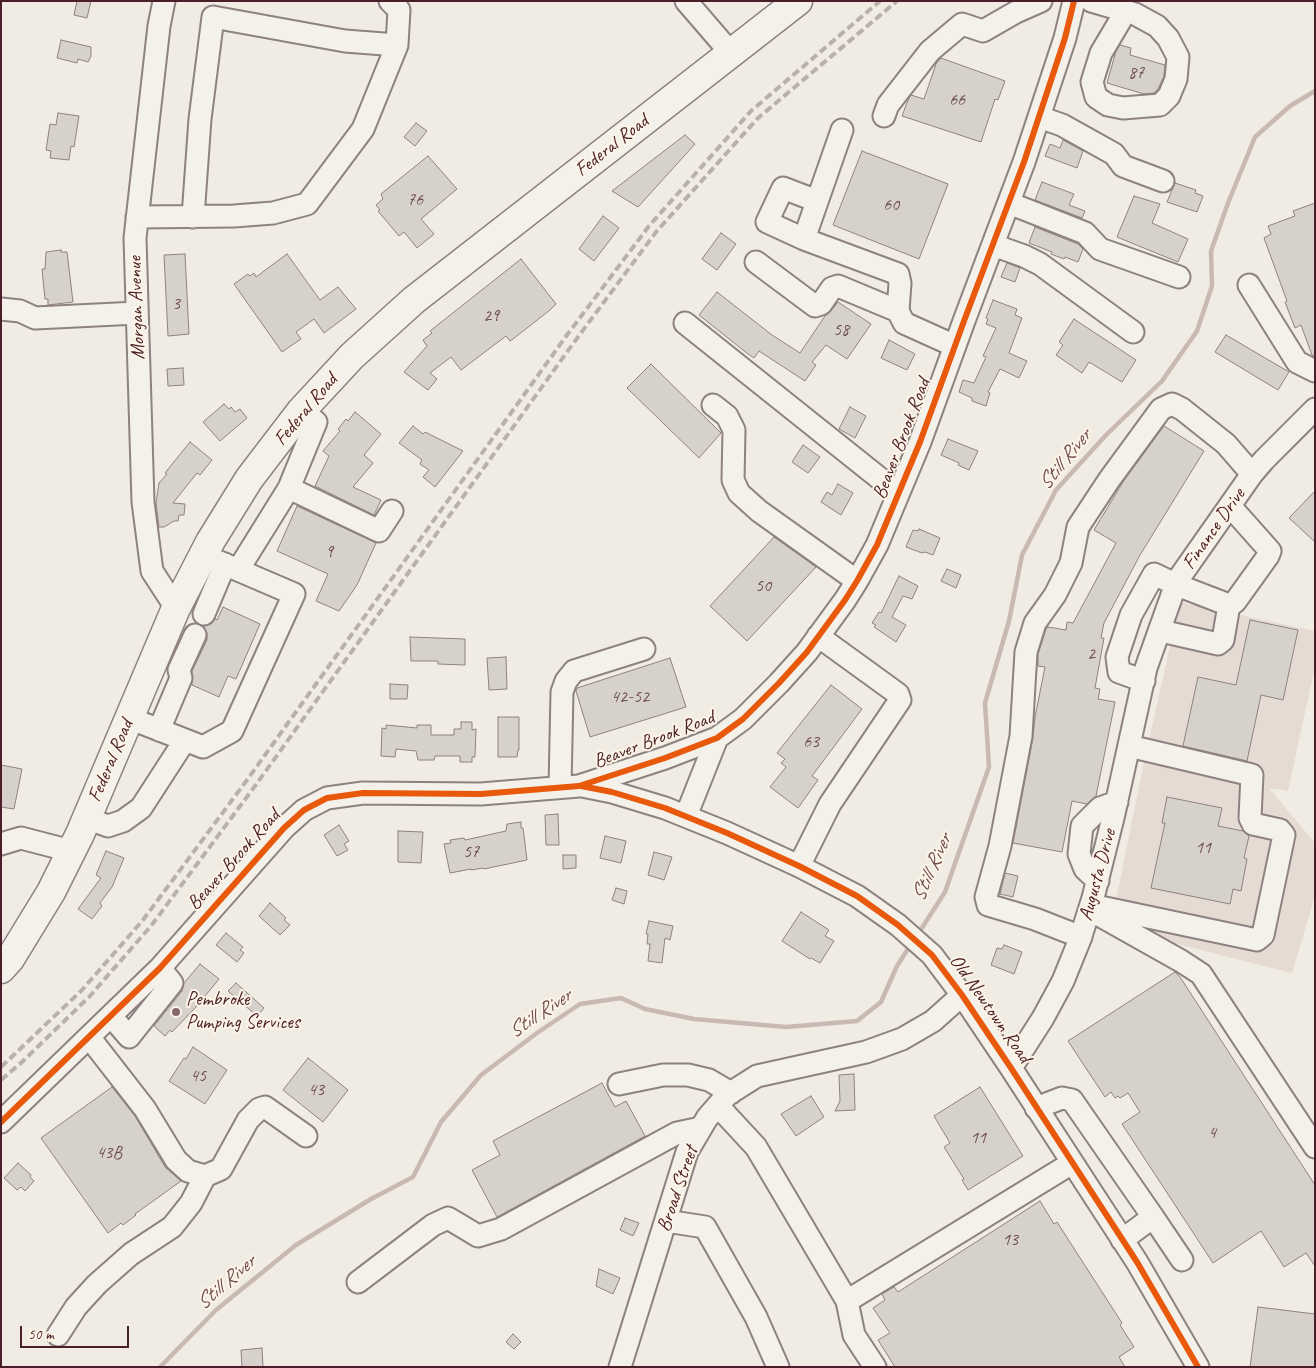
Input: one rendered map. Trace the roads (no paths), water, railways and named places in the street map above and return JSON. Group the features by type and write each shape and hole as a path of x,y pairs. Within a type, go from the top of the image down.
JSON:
{"main road":[{"name":"Federal Road","path":"1,969 10,959 51,892 71,851 176,608 222,563 249,479 302,411 352,356 414,300 730,52 798,1"}],"street":[{"name":"Morgan Avenue","path":"164,1 159,26 135,238 143,502 152,571 176,608"},
{"path":"137,217 193,217 273,213 307,204 363,129 397,45 399,10 390,1"},
{"path":"686,1 730,52"},
{"path":"884,116 888,105 930,51 962,24 983,31 1016,12 1041,1"},
{"name":"Beaver Brook Road","path":"1,1122 160,968 284,828 304,810 327,798 363,793 481,794 569,787 665,758 717,738 743,719 779,683 807,652 857,581 877,545 920,442 954,346 1009,203 1065,38 1074,1"},
{"path":"1091,1 1122,10 1135,14 1157,26 1168,38 1178,57 1176,79 1169,96 1160,105 1123,108 1108,105 1096,97 1092,82 1101,53 1120,22 1122,10"},
{"path":"193,217 200,119 213,17 345,41 397,45"},
{"path":"1039,117 1062,125 1114,154 1123,166 1163,181"},
{"path":"804,240 842,130"},
{"path":"817,201 783,188 767,222 804,240 898,274 900,283 898,311 904,323 954,346"},
{"path":"1009,203 1085,233 1100,249 1179,276"},
{"path":"992,245 1024,256 1040,264 1133,332"},
{"path":"756,262 815,306 821,304 832,288 838,286 898,311"},
{"path":"1249,284 1298,362 1315,371"},
{"path":"1,309 20,311 35,318 137,313"},
{"path":"684,323 898,493"},
{"path":"1081,937 1025,916 988,905 986,897 1000,846 1021,736 1026,652 1035,623 1055,596 1071,563 1078,527 1160,409 1172,404 1182,409 1226,444 1252,474"},
{"path":"713,405 726,416 734,430 733,480 739,493 759,510 857,581"},
{"name":"Finance Drive","path":"1145,675 1178,581 1252,474 1315,409"},
{"path":"204,614 222,563 289,488 316,422 302,411"},
{"path":"289,488 379,531 392,511"},
{"path":"1145,675 1119,672 1117,657 1131,615 1154,574 1176,585 1229,605 1235,602 1268,556 1270,551 1230,506"},
{"path":"129,718 203,748 232,731 294,594 222,563"},
{"path":"1161,631 1218,644 1224,640 1229,605"},
{"path":"799,866 830,804 900,700 898,694 818,636"},
{"path":"159,730 181,678 179,670 191,643 162,640"},
{"path":"569,787 562,692 566,681 574,671 644,649"},
{"name":"Augusta Drive","path":"1011,1068 1043,1018 1063,981 1081,937 1098,881 1145,675"},
{"path":"686,816 717,738"},
{"path":"86,818 108,826 123,821 140,808 185,740"},
{"path":"1090,908 1257,940 1263,935 1284,835 1280,830 1253,824 1250,818 1252,775 1129,746"},
{"name":"Old Newtown Road","path":"569,787 620,795 665,808 727,833 799,866 857,896 898,925 932,956 962,995 1011,1068 1122,1240 1198,1367"},
{"path":"1098,881 1085,870 1079,854 1082,826 1100,808 1117,802"},
{"path":"1,844 21,838 71,851"},
{"path":"1090,908 1201,974 1315,1147"},
{"path":"111,1016 129,1037 172,982 160,968"},
{"name":"Broad Street","path":"620,1367 687,1152 701,1128 725,1099 758,1076 866,1052 902,1039 933,1021 962,995"},
{"path":"89,1037 145,1109 176,1160 188,1172 205,1176 221,1169 248,1120 259,1109 265,1107 306,1136"},
{"path":"619,1084 663,1075 688,1075 709,1080 725,1099 756,1147 847,1300 854,1335 875,1367"},
{"path":"1036,1108 1062,1098 1072,1100 1182,1260"},
{"path":"358,1282 433,1224 448,1218 478,1236 501,1229 677,1133 701,1128"},
{"path":"847,1300 1072,1163"},
{"path":"58,1335 76,1307 97,1284 131,1254 172,1227 190,1203 205,1176"},
{"path":"1122,1240 1153,1217"},
{"path":"666,1220 705,1227 756,1317 778,1367"}],"waterway":[{"name":"Still River","path":"918,934 945,892 989,767 985,703 1009,621 1022,555 1056,490 1106,435 1162,381 1197,331 1212,286 1211,251 1255,137 1290,106 1315,91"},
{"name":"Still River","path":"160,1367 216,1310 296,1245 371,1199 413,1177 441,1122 481,1075 580,1004 621,998 645,1009 694,1019 786,1027 857,1021 881,1002 897,966 911,944"}],"railway":[{"path":"1,1067 82,990 143,920 247,780 567,335 649,226 751,111 880,1"},
{"path":"1,1080 89,997 151,926 255,786 575,341 656,232 758,118 897,1"}],"place":[{"name":"Pembroke Pumping Services","path":"176,1012"}]}
